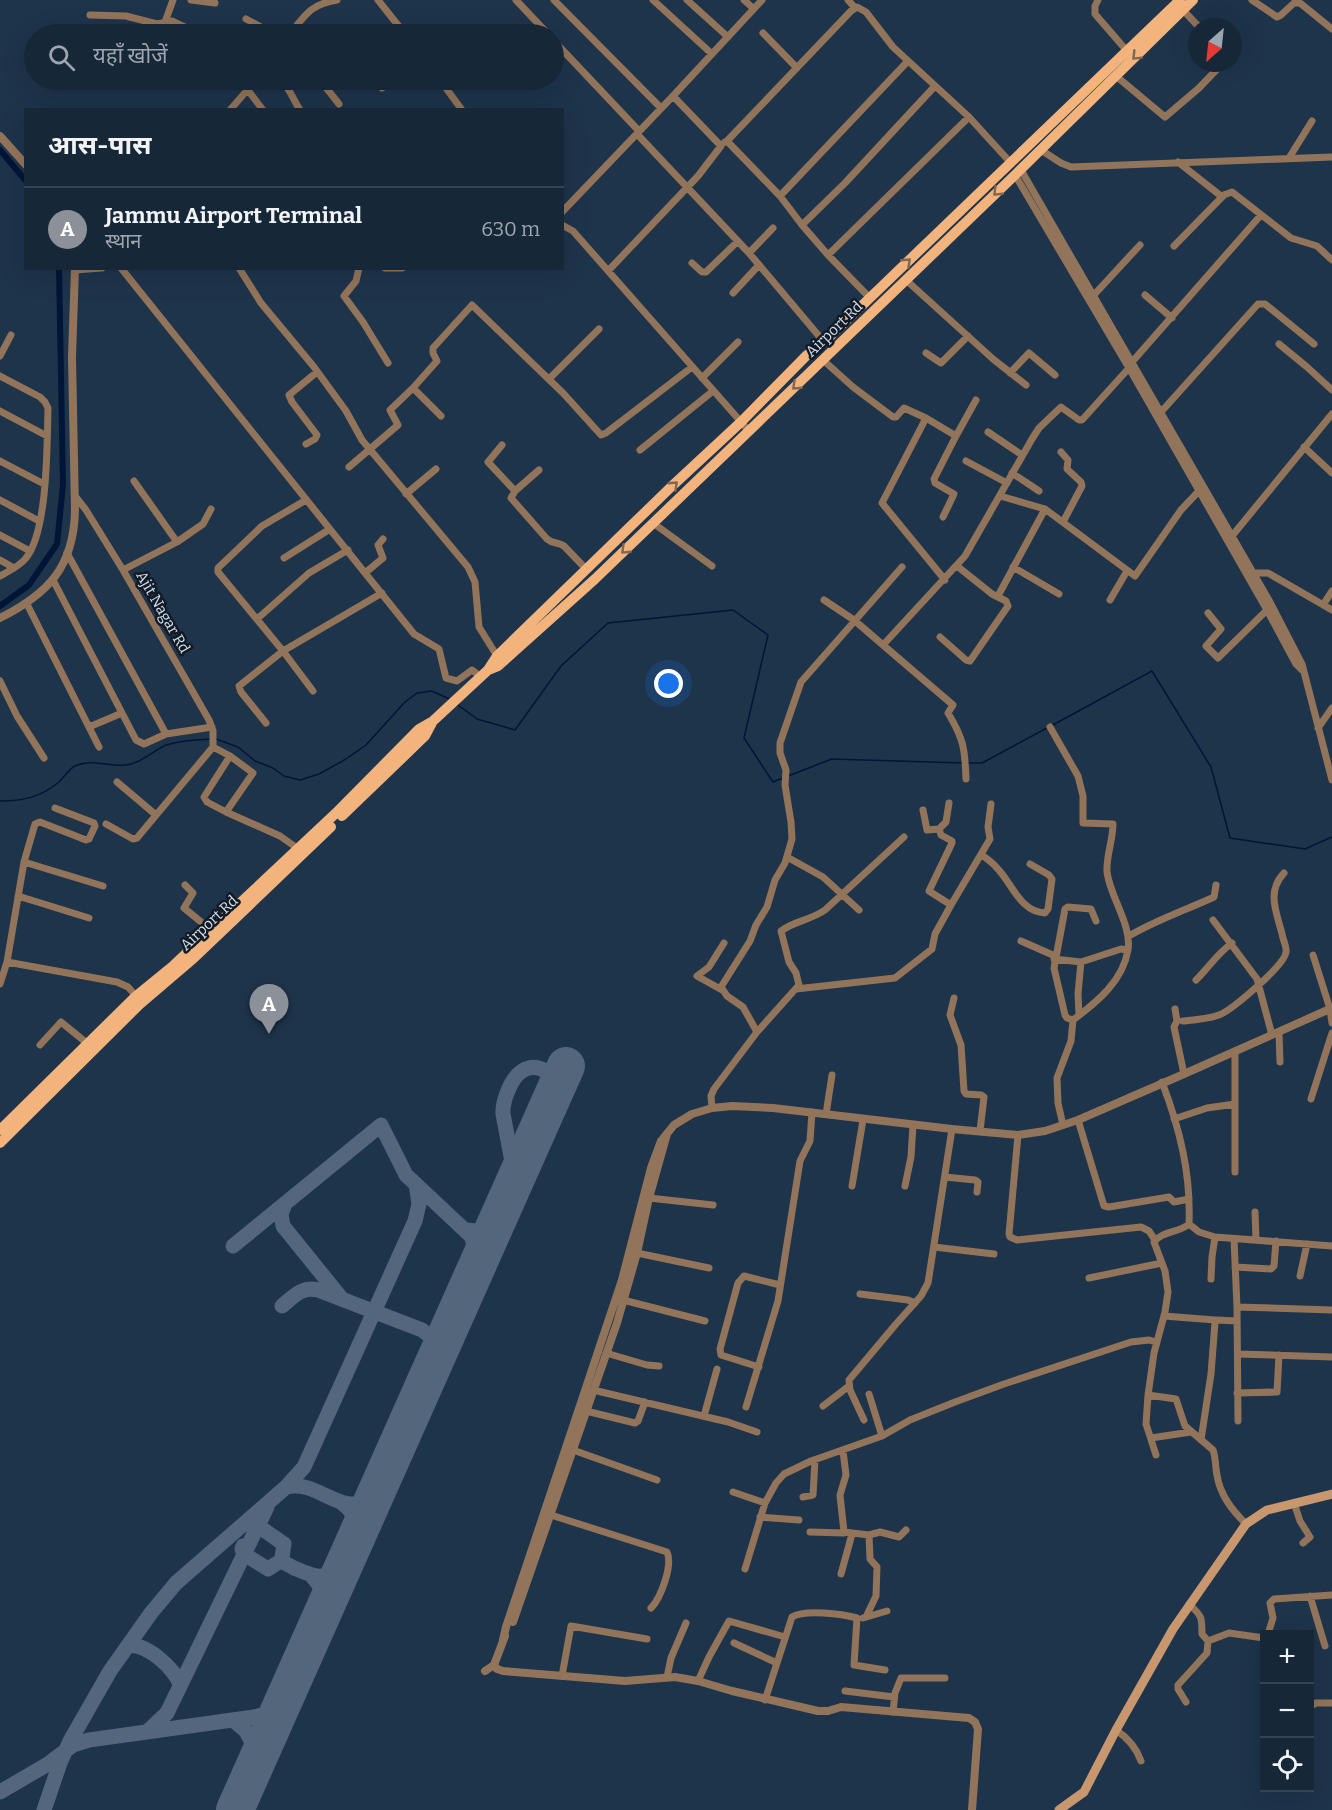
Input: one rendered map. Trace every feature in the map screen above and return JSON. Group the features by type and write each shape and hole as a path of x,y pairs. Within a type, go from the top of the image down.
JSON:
{"main road":[{"name":"Airport Rd","path":"484,674 498,666 595,579 1041,150 1116,76 1181,5 1193,0"},
{"path":"0,1130 136,996 174,965 336,813 419,729 435,719 484,674 497,656 741,422 806,356 824,342 1127,51 1181,5"},
{"name":"Airport Rd","path":"0,1143 139,1005 194,958 297,861 424,736 435,719"},
{"path":"1059,1810 1084,1792 1173,1629 1246,1524 1267,1510 1332,1494"}],"street":[{"path":"165,22 173,0"},
{"path":"191,0 215,3"},
{"path":"298,24 315,6 337,0"},
{"path":"378,0 397,24"},
{"path":"516,0 539,24"},
{"path":"554,0 661,108"},
{"path":"653,0 712,54"},
{"path":"687,0 728,37"},
{"path":"744,0 754,9"},
{"path":"564,210 762,0"},
{"path":"848,0 855,8 866,12 889,43 969,117 1010,162"},
{"path":"1098,0 1095,14 1127,51"},
{"path":"1252,0 1277,17 1299,1 1332,29"},
{"path":"1181,5 1192,18"},
{"path":"608,271 702,172 724,143 855,8"},
{"path":"90,15 126,16 154,24 172,21 178,24"},
{"path":"246,19 255,24"},
{"path":"763,33 797,68"},
{"path":"564,52 748,253 824,342"},
{"path":"780,196 908,61"},
{"path":"1116,76 1165,117 1214,72"},
{"path":"802,225 845,183 935,86"},
{"path":"232,108 246,90"},
{"path":"248,90 261,108"},
{"path":"291,90 299,108"},
{"path":"328,90 339,104"},
{"path":"447,90 461,108"},
{"path":"673,96 780,196 828,255 869,297"},
{"path":"828,255 969,117"},
{"path":"1289,158 1312,121"},
{"path":"0,136 24,163"},
{"path":"1041,150 1064,165 1071,166 1332,156"},
{"path":"1177,162 1223,196"},
{"path":"1018,172 1094,296 1198,492 1296,664 1302,670"},
{"path":"1018,172 1232,536 1258,572 1302,664 1318,728 1328,750 1332,780"},
{"path":"1174,246 1223,196 1232,192 1293,240 1317,246 1332,260"},
{"path":"883,645 957,567 979,534 1039,428 1062,406 1082,420 1261,215"},
{"path":"564,226 573,231 749,431"},
{"path":"748,253 773,228"},
{"path":"692,263 702,272 706,272 737,242"},
{"path":"1094,296 1140,245"},
{"path":"733,293 759,266"},
{"path":"0,618 27,604 43,592 53,580 67,553 75,520 72,357 75,270"},
{"path":"124,270 414,634 439,649 446,678 457,681 472,670 484,674"},
{"path":"240,270 261,303 346,411 370,450 468,567 475,582 479,627 497,656"},
{"path":"358,270 356,280 344,296 388,363"},
{"path":"906,280 1026,385"},
{"path":"1145,295 1172,318"},
{"path":"1161,412 1258,304 1264,304 1314,344"},
{"path":"349,466 398,425 390,410 437,361 433,348 472,305 549,379 596,431 603,435 692,368"},
{"path":"549,379 599,329"},
{"path":"0,356 11,335"},
{"path":"926,353 941,363 968,336"},
{"path":"702,378 738,342"},
{"path":"1279,344 1332,390"},
{"path":"1010,373 1029,353 1055,375"},
{"path":"823,360 853,387 893,417 896,417 904,408 956,436"},
{"path":"306,444 315,440 317,435 291,402 289,395 317,372"},
{"path":"0,376 40,397 48,408 45,484 36,538 22,562 0,576"},
{"path":"413,388 441,416"},
{"path":"640,450 713,391"},
{"path":"943,517 954,494 935,483 934,479 976,400"},
{"path":"0,411 47,436"},
{"path":"1232,536 1332,414"},
{"path":"926,418 882,502 945,580"},
{"path":"988,432 1022,455"},
{"path":"502,445 488,462 515,491"},
{"path":"1304,447 1332,473"},
{"path":"1061,452 1068,460 1067,469 1081,482 1082,486 1063,522"},
{"path":"0,461 45,484"},
{"path":"966,461 1007,483"},
{"path":"406,494 436,469"},
{"path":"539,470 515,491 511,496 512,500 547,539 553,544 561,544 587,570"},
{"path":"1012,473 1039,491"},
{"path":"134,481 177,542"},
{"path":"999,496 1045,509 1133,576 1137,575 1181,510 1198,492"},
{"name":"Ajit Nagar Rd","path":"75,496 123,570 212,729 213,745"},
{"path":"0,500 39,521"},
{"path":"306,501 262,526 218,568 218,572 313,691"},
{"path":"123,570 177,542 203,524 211,509"},
{"path":"998,596 1045,509"},
{"path":"653,523 712,566"},
{"path":"284,558 330,529"},
{"path":"0,535 30,551"},
{"path":"365,573 383,558 378,546 383,539"},
{"path":"257,619 309,573 348,550"},
{"path":"67,553 166,734"},
{"path":"0,560 14,568"},
{"path":"722,990 723,981 750,941 767,907 775,880 787,857 792,828 785,785 786,770 780,753 780,743 801,682 902,567"},
{"path":"940,638 970,661 1008,606 1006,601 990,593 957,567"},
{"path":"1013,567 1059,594"},
{"path":"1110,600 1127,571"},
{"path":"1258,572 1268,573 1332,610"},
{"path":"53,580 136,740 141,744 166,734 212,729"},
{"path":"1323,605 1332,591"},
{"path":"266,723 239,686 282,651 382,593"},
{"path":"825,600 854,620 953,705 948,713 960,733 965,749 966,780"},
{"path":"27,604 99,747"},
{"path":"1208,612 1221,629 1206,646 1218,658 1267,610"},
{"path":"0,681 17,716 44,758"},
{"path":"1318,728 1332,708"},
{"path":"89,727 123,713"},
{"path":"1050,728 1078,776 1083,796 1083,824 1113,824 1107,871 1129,936 1124,966 1105,993 1094,1005 1069,1019 1065,1015 1055,975 1055,958 1066,907 1091,909 1096,921"},
{"path":"106,824 135,839 213,745 253,773 226,812"},
{"path":"230,756 204,797 207,802 280,836 297,848"},
{"path":"117,783 156,816"},
{"path":"923,810 927,830 939,829 946,822 949,803"},
{"path":"796,989 895,978 932,949 935,934 991,838 988,827 992,804"},
{"path":"0,980 8,958 24,862 36,823 40,822 86,840 95,826 94,823 55,808"},
{"path":"939,829 941,835 952,843 929,891 951,905"},
{"path":"712,1108 711,1096 714,1089 757,1032 796,989 798,978 789,962 781,931 799,921 814,918 904,837"},
{"path":"982,855 998,869 1020,900 1038,912 1045,913 1048,909 1052,879 1030,864"},
{"path":"787,857 812,869 859,910"},
{"path":"24,862 103,886"},
{"path":"1183,1021 1220,1014 1260,986 1284,958 1286,952 1272,896 1276,884 1284,873"},
{"path":"185,885 193,893 183,906 184,909 211,930"},
{"path":"1129,936 1167,916 1214,897 1216,885"},
{"path":"18,896 89,918"},
{"path":"1213,920 1255,975 1275,1034 1280,1062"},
{"path":"1021,942 1055,958 1081,962 1128,950"},
{"path":"724,943 709,967 697,976 722,990 743,1007 757,1032"},
{"path":"1196,980 1232,943"},
{"path":"0,951 8,958 117,982 128,987 136,996"},
{"path":"1313,955 1331,1008 1332,1023"},
{"path":"1063,1125 1058,1103 1057,1078 1071,1041 1076,1017 1081,962"},
{"path":"954,998 950,1015 961,1045 964,1091 966,1094 984,1097 980,1131"},
{"path":"1175,1008 1177,1022 1174,1026 1184,1074"},
{"path":"485,1671 494,1665 503,1640 622,1280 651,1168 661,1141 668,1131 684,1118 712,1108 732,1106 812,1112 952,1130 1018,1135 1045,1131 1078,1120 1331,1008"},
{"path":"40,1045 61,1022 88,1044"},
{"path":"1311,1099 1332,1033"},
{"path":"1235,1052 1235,1172"},
{"path":"826,1114 832,1075"},
{"path":"1162,1082 1185,1156 1189,1224"},
{"path":"1174,1119 1207,1108 1235,1104"},
{"path":"746,1407 774,1317 800,1161 810,1141 812,1112"},
{"path":"852,1186 864,1120"},
{"path":"1078,1120 1104,1206 1169,1197 1174,1202 1189,1199"},
{"path":"906,1186 913,1125"},
{"path":"864,1420 849,1386 851,1377 925,1292 952,1130"},
{"path":"503,1640 512,1626 606,1353 637,1253 649,1198 666,1146 668,1131"},
{"path":"1018,1135 1010,1237 1017,1240 1141,1227 1149,1230 1155,1240 1154,1244 1167,1278 1168,1292 1156,1342 1148,1395 1146,1424 1156,1455"},
{"path":"945,1177 975,1180 978,1182 977,1192"},
{"path":"649,1198 713,1205"},
{"path":"1255,1212 1256,1240"},
{"path":"1155,1240 1161,1235 1182,1229 1189,1224"},
{"path":"1189,1224 1199,1232 1215,1237 1332,1246"},
{"path":"1212,1279 1215,1237"},
{"path":"1234,1239 1238,1421"},
{"path":"1235,1267 1271,1269 1274,1266 1276,1241"},
{"path":"1300,1276 1307,1244"},
{"path":"934,1247 994,1254"},
{"path":"637,1253 709,1268"},
{"path":"1089,1278 1162,1263"},
{"path":"759,1367 722,1355 720,1349 742,1277 780,1285"},
{"path":"860,1294 899,1298 915,1303"},
{"path":"623,1300 705,1321"},
{"path":"1237,1307 1332,1310"},
{"path":"1164,1316 1237,1321"},
{"path":"1201,1440 1211,1374 1215,1320"},
{"path":"745,1569 759,1517 780,1478 815,1460 882,1436 910,1420 1004,1384 1131,1342 1149,1340 1156,1342"},
{"path":"606,1353 647,1365 659,1366"},
{"path":"1238,1354 1332,1357"},
{"path":"1237,1394 1277,1392 1279,1355"},
{"path":"704,1416 717,1369"},
{"path":"823,1406 849,1386"},
{"path":"593,1390 704,1416 758,1432"},
{"path":"869,1394 882,1436"},
{"path":"1148,1395 1176,1399 1182,1420 1191,1432 1214,1453 1216,1474 1229,1505 1246,1524"},
{"path":"586,1411 635,1423 645,1402"},
{"path":"1150,1438 1191,1432"},
{"path":"573,1450 657,1480"},
{"path":"841,1574 848,1533 840,1495 846,1475 843,1451"},
{"path":"803,1497 813,1495 815,1460"},
{"path":"733,1492 765,1503"},
{"path":"1294,1503 1300,1521 1310,1537 1303,1543"},
{"path":"551,1515 667,1552 669,1561 664,1585 658,1600 651,1608"},
{"path":"759,1517 799,1520"},
{"path":"810,1532 869,1535 880,1532 899,1537 906,1530"},
{"path":"866,1617 876,1596 878,1567 870,1559 869,1535"},
{"path":"1270,1630 1273,1621 1271,1601 1332,1595"},
{"path":"1310,1596 1325,1646"},
{"path":"1186,1702 1178,1685 1207,1653 1208,1641 1202,1634 1200,1615 1189,1605"},
{"path":"765,1700 792,1617 797,1614 830,1613 857,1618 887,1611"},
{"path":"857,1618 854,1665 885,1670"},
{"path":"698,1681 729,1621 785,1637"},
{"path":"667,1677 671,1658 686,1623"},
{"path":"562,1676 571,1626 647,1639"},
{"path":"1208,1641 1229,1633 1260,1637"},
{"path":"734,1643 777,1663"},
{"path":"494,1665 503,1671 625,1681 667,1677 698,1681 765,1700 822,1712 841,1707 969,1718 975,1722 978,1729 972,1810"},
{"path":"893,1712 894,1697 901,1678 945,1678"},
{"path":"845,1691 894,1697"},
{"path":"1314,1704 1332,1703"},
{"path":"1116,1730 1137,1750 1141,1761"}],"waterway":[{"path":"0,150 24,179"},
{"path":"0,606 29,585 57,544 63,485 59,270"},
{"path":"458,705 477,719 515,730 561,666 608,623 733,610 768,635 744,738 773,782 783,778"},
{"path":"1051,726 1152,671 1211,767 1230,838 1305,849 1332,837"},
{"path":"216,739 238,747 255,761 273,768 284,776 300,780 319,774 366,745 405,702 417,693 432,691 449,699"},
{"path":"967,763 982,763 1047,728"},
{"path":"0,801 38,795 59,782 73,767 81,764 131,764 166,745 212,739"},
{"path":"788,776 832,759 963,763"}],"taxiway":[{"path":"514,1182 503,1114 504,1103 518,1074 528,1068 540,1068 550,1074 559,1090 555,1104 535,1136"},
{"path":"233,1246 381,1125 406,1175 471,1236 476,1249 478,1265"},
{"path":"286,1487 304,1467 415,1221 419,1204 416,1184"},
{"path":"285,1204 281,1214 283,1226 342,1299"},
{"path":"467,1230 483,1232 494,1229"},
{"path":"282,1306 294,1295 307,1289 318,1290 422,1330 432,1338 439,1352"},
{"path":"44,1810 70,1741 110,1671 151,1613 176,1583 286,1487 309,1488 340,1502 351,1504 362,1503 374,1497"},
{"path":"343,1504 354,1518 357,1535"},
{"path":"148,1731 167,1713 267,1507"},
{"path":"258,1526 284,1544 283,1562"},
{"path":"243,1546 244,1554 268,1569 282,1562 308,1574 324,1576 343,1567"},
{"path":"312,1576 323,1590 326,1607"},
{"path":"128,1646 143,1648 151,1652 173,1672 180,1685"},
{"path":"0,1792 48,1764 73,1745 89,1740 254,1717 270,1713 281,1707"},
{"path":"233,1720 246,1731 259,1756"}],"runway":[{"path":"235,1810 566,1066"}],"place":[{"name":"Jammu Airport Terminal","path":"269,1034"}]}
